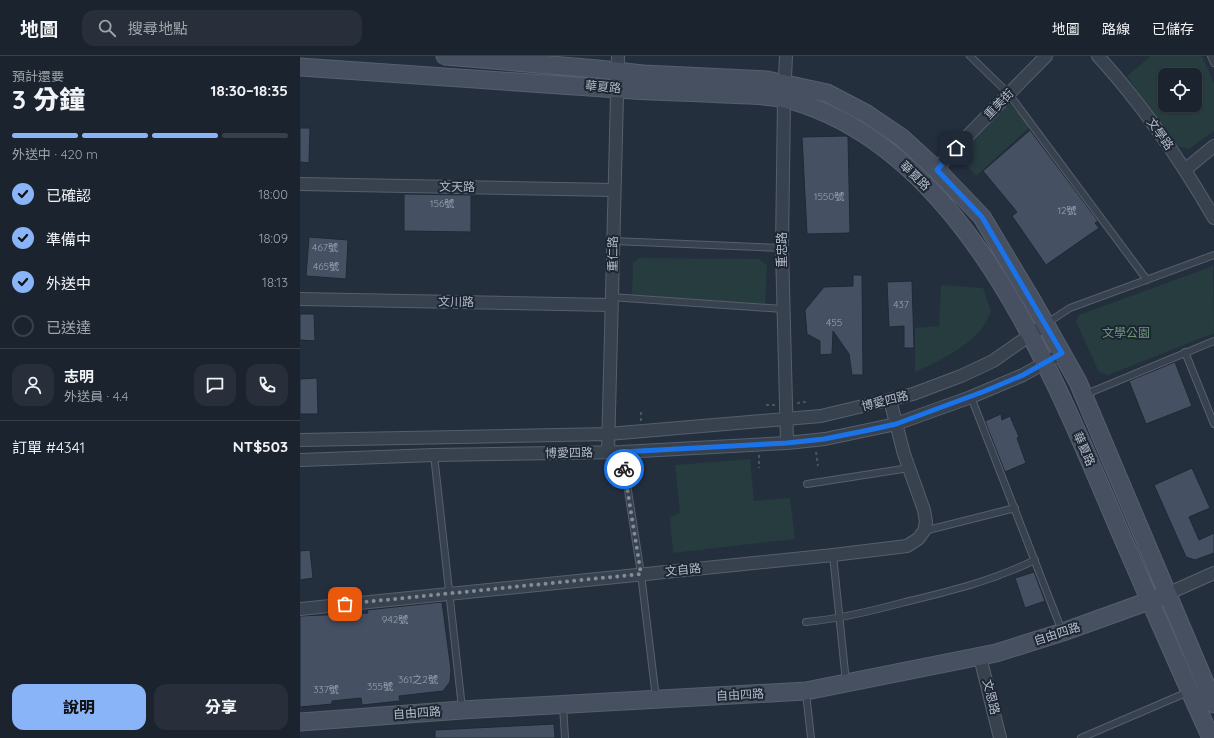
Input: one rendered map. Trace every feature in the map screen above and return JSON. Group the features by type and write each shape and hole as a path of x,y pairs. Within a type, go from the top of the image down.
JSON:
{"street":[{"name":"華夏路","path":"452,56 618,72 784,91 827,93 867,114 901,137 937,170 982,217 1046,324 1084,395 1167,594 1210,683 1214,704"},
{"name":"重忠路","path":"786,56 784,91 782,248 787,443"},
{"name":"重美街","path":"937,170 1046,56"},
{"name":"文學路","path":"1098,56 1118,78 1186,169 1214,218"},
{"name":"華夏路","path":"300,67 618,72"},
{"name":"重仁路","path":"608,452 618,72"},
{"name":"華夏路","path":"784,91 805,104 850,124 890,153 920,180 966,230 1001,284 1054,380 1149,601 1211,738"},
{"path":"1186,169 1214,146"},
{"name":"文天路","path":"300,184 614,190"},
{"name":"文川路","path":"300,300 611,301"},
{"name":"博愛四路","path":"300,440 608,434 821,416 890,400 961,376 993,361 1046,324"},
{"name":"博愛四路","path":"300,460 434,455 622,452 787,443 824,439 896,424 971,397 1014,380 1062,353"},
{"path":"890,400 909,468 924,510 926,522 924,531"},
{"name":"文自路","path":"300,609 833,555 907,546 918,539 924,531"},
{"path":"1167,594 1214,574"},
{"name":"自由四路","path":"300,722 462,710 806,691 980,657 1063,632 1167,594"},
{"name":"文恩路","path":"980,657 1000,738"}],"lane":[{"path":"970,56 1009,94 1147,280"},
{"path":"1211,56 1214,63"},
{"path":"613,241 782,248"},
{"path":"1046,324 1070,308 1214,255"},
{"path":"611,301 783,309"},
{"path":"1084,395 1214,341"},
{"path":"1185,352 1214,424"},
{"path":"971,397 1063,632"},
{"path":"622,452 641,574 656,699"},
{"path":"434,455 462,710"},
{"path":"808,484 909,468"},
{"path":"924,531 1015,508"},
{"path":"833,555 846,684"},
{"path":"806,622 839,619 972,586 1008,573 1035,560"},
{"path":"806,691 811,738"},
{"path":"1081,738 1099,732 1190,692"},
{"path":"563,705 565,738"},
{"path":"1099,732 1102,738"}],"green space":[{"path":"1151,56 1202,56 1214,83 1214,131 1189,149 1177,146 1127,76"},
{"path":"1007,101 1031,126 976,176 957,155"},
{"path":"639,258 759,259 767,265 765,304 632,295 633,263"},
{"name":"文學公園","path":"1213,266 1214,333 1108,375 1099,372 1076,322 1079,315"},
{"path":"941,285 983,288 991,311 986,322 976,335 968,342 942,359 915,372 915,328 939,326"},
{"path":"750,459 754,501 790,498 795,539 673,553 670,517 680,513 675,465"}],"building":[{"path":"300,128 310,128 309,163 300,162"},
{"path":"1030,130 1098,221 1095,223 1099,228 1046,265 1012,216 1017,212 983,171"},
{"path":"802,137 848,137 850,233 807,234"},
{"path":"404,194 471,195 471,232 404,231"},
{"path":"309,237 348,240 346,279 306,276"},
{"path":"853,275 862,275 863,375 852,375 849,354 833,331 832,354 820,355 820,341 807,334 805,310 824,287 853,286"},
{"path":"912,281 914,348 904,348 904,326 889,327 887,282"},
{"path":"300,314 314,314 315,341 300,340"},
{"path":"1175,362 1192,406 1146,424 1129,381"},
{"path":"317,378 318,414 300,414 300,379"},
{"path":"1001,414 1002,420 1010,416 1019,437 1017,438 1026,463 1005,472 985,421"},
{"path":"1192,468 1210,508 1189,517 1199,540 1214,533 1214,553 1195,560 1186,557 1154,485"},
{"path":"310,550 313,578 300,580 300,551"},
{"path":"1034,572 1045,601 1025,608 1015,578"},
{"path":"442,602 451,670 450,682 443,691 399,696 400,701 362,705 361,698 332,701 332,704 300,707 300,616 368,613 367,610"},
{"path":"554,724 555,738 435,738 435,730"}],"way so far":[{"path":"345,604 641,574 624,469"}],"route":[{"path":"624,469 622,452 787,443 824,439 896,424 1014,380 1062,353 1010,261 982,217 937,170 956,148"}]}
